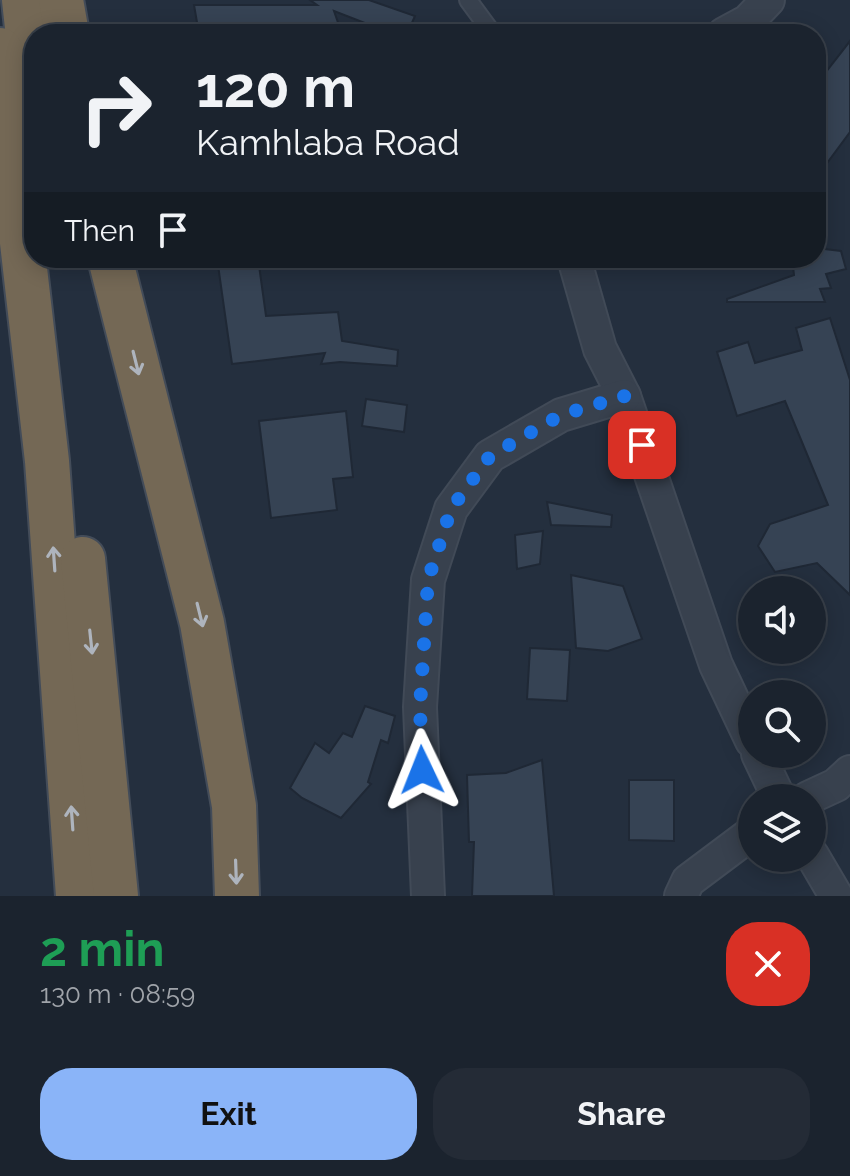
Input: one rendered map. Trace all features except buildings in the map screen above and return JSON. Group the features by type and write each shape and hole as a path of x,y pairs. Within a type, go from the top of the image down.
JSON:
{"highway":[{"path":"24,0 27,24"},
{"path":"61,0 65,24"},
{"path":"0,50 24,260"},
{"path":"25,268 47,461 78,896"},
{"path":"53,268 116,896"},
{"path":"113,268 202,623 234,806 237,896"}],"street":[{"path":"742,24 768,0"},
{"path":"577,268 600,349 624,396 716,665 738,711"},
{"path":"428,896 421,680 428,580 451,509 490,456 561,415 624,396"},
{"path":"826,790 850,772"},
{"path":"681,896 688,881 738,844"},
{"path":"822,872 836,896"}],"lane":[{"path":"468,0 486,24"}],"route":[{"path":"422,770 420,707 428,580 451,509 490,456 561,415 624,396 642,445"}]}
